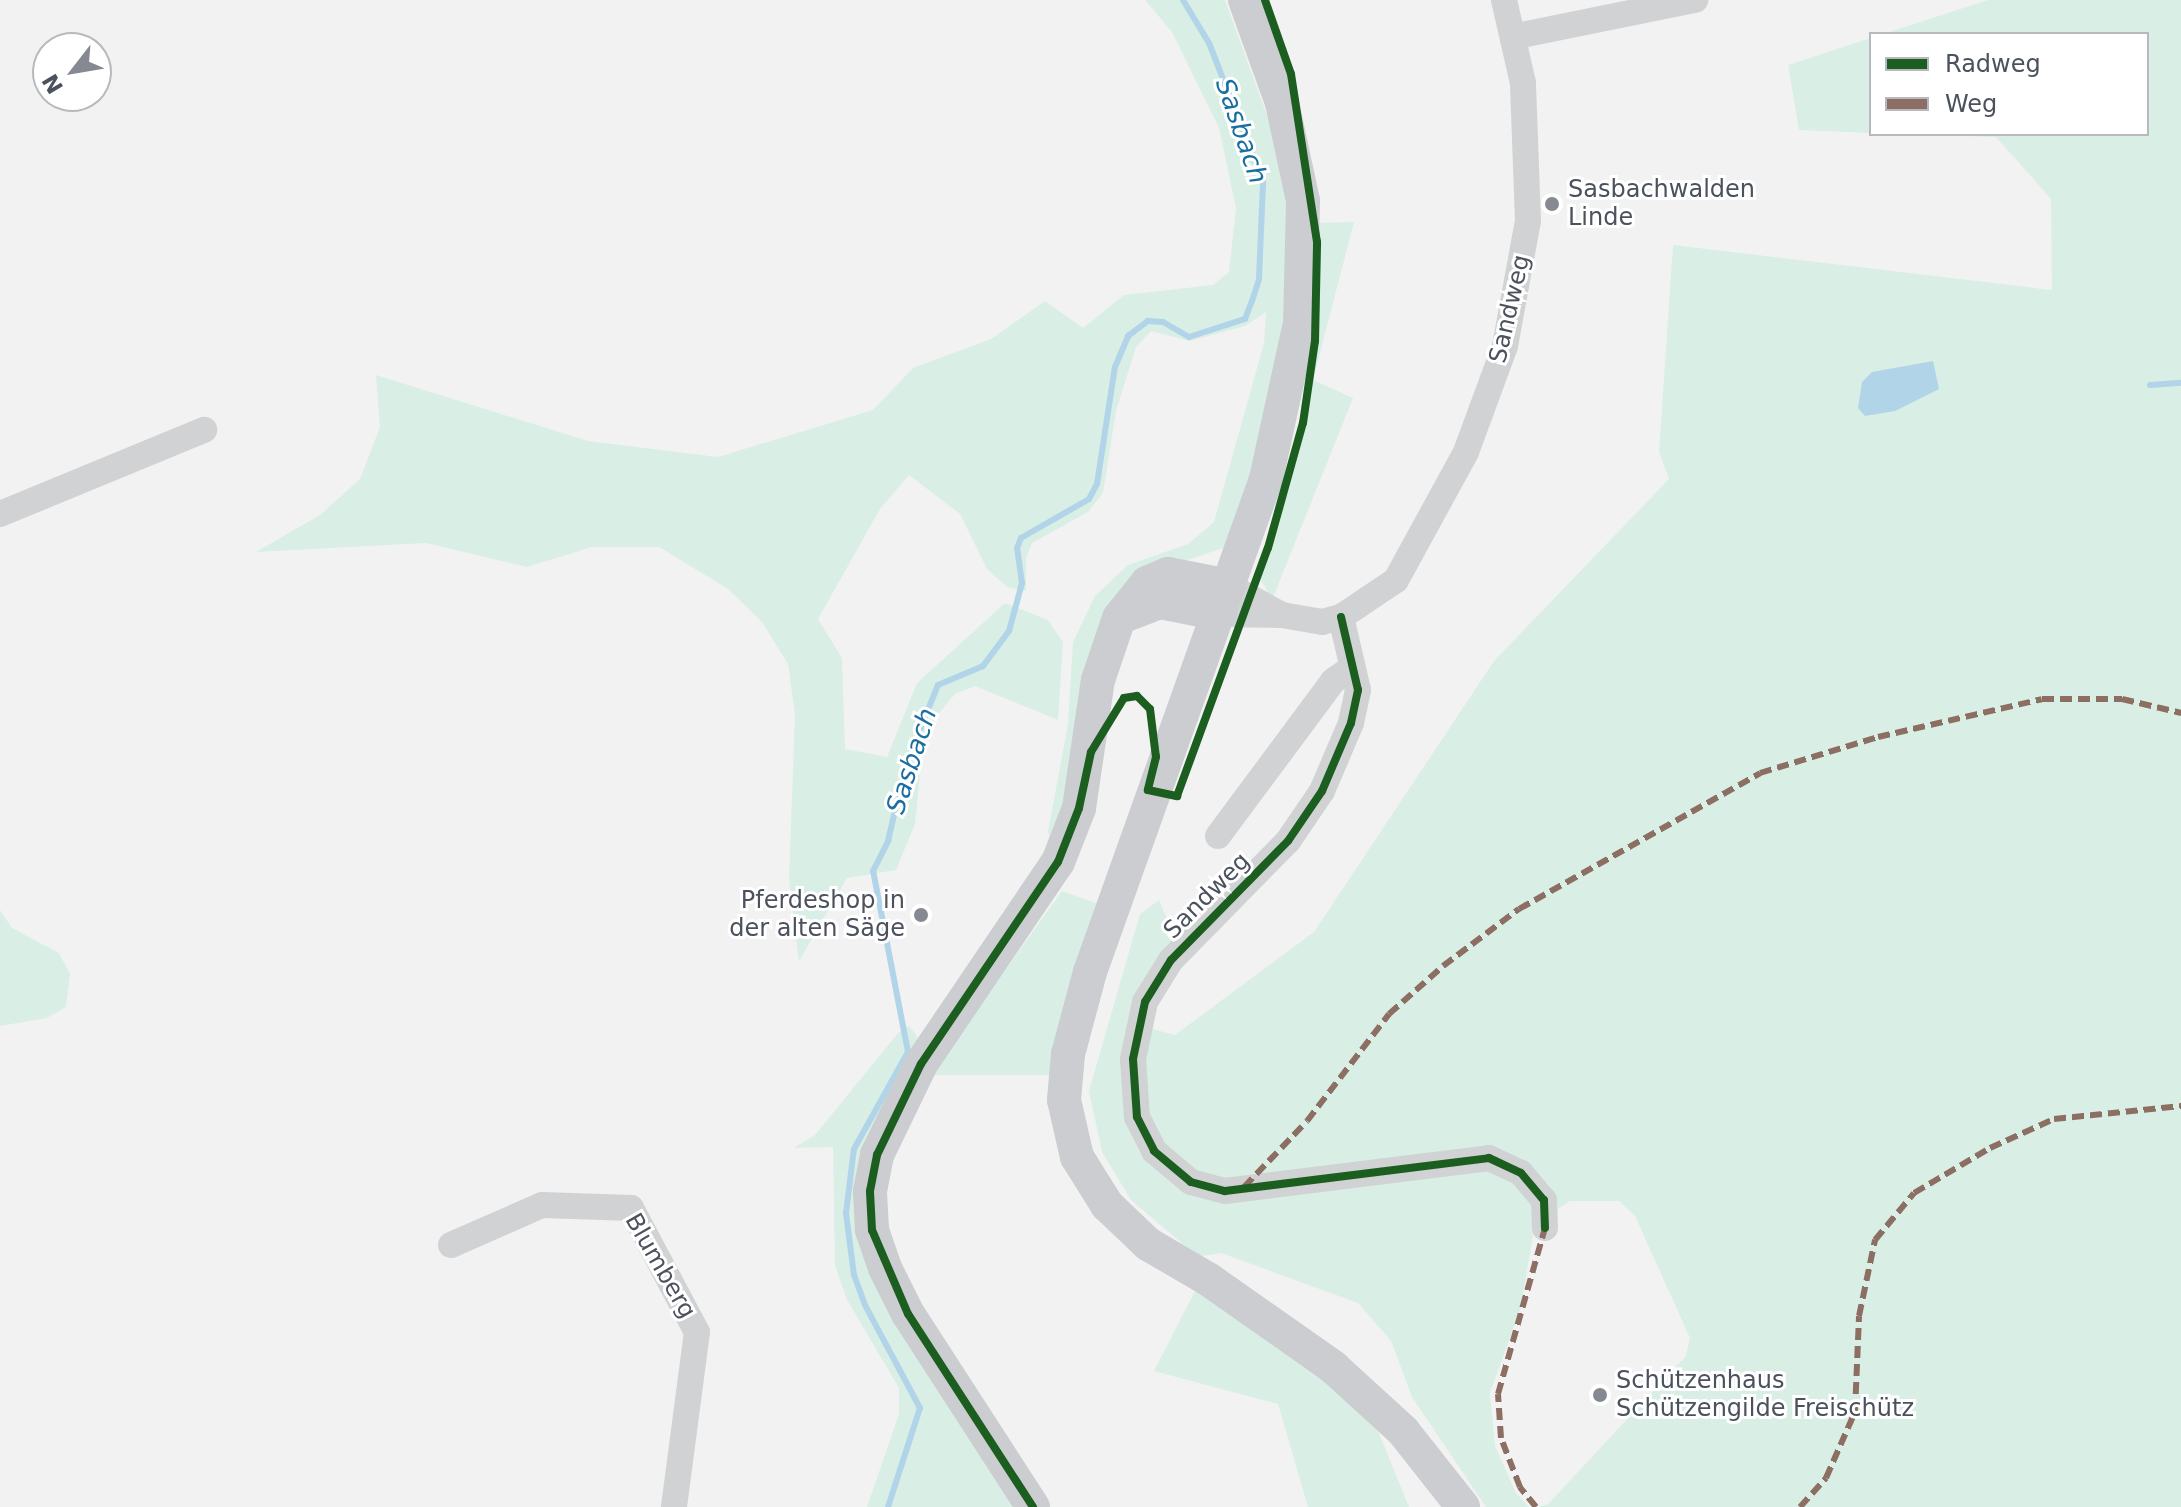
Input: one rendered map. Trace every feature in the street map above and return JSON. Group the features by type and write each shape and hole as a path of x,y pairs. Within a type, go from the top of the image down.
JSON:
{"main road":[{"path":"1246,0 1282,103 1303,201 1300,323 1266,479 1090,972 1068,1054 1064,1100 1077,1157 1107,1205 1148,1244 1208,1279 1333,1367 1403,1431 1463,1507"},
{"path":"1033,1507 908,1314 872,1230 870,1191 877,1155 921,1064 1058,862 1079,808 1098,680 1119,618 1160,602 1225,600"}],"street":[{"name":"Sandweg","path":"1504,0 1516,36 1530,185 1505,346 1466,452 1396,580 1341,617 1350,669 1358,690 1351,723 1322,791 1288,841 1171,960 1145,1002 1133,1059 1137,1117 1154,1151 1191,1182 1225,1191 1489,1158 1521,1173 1544,1200 1545,1228"},
{"path":"1516,36 1695,0"},
{"path":"0,514 204,430"},
{"path":"1225,600 1322,622 1341,617"},
{"name":"Sandweg","path":"1218,836 1333,681 1350,669"},
{"name":"Blumberg","path":"451,1245 542,1205 631,1208 697,1332 674,1507"}],"green space":[{"path":"1145,0 1225,0 1283,159 1292,270 1258,466 1226,547 1149,573 1054,849 1048,832 1068,724 1073,642 1095,596 1128,565 1188,544 1214,522 1264,343 1266,312 1245,326 1190,341 1151,331 1136,347 1116,411 1103,493 1088,512 1032,543 1026,559 1026,591 1007,587 987,569 960,514 909,475 880,509 818,619 842,658 845,749 887,757 917,683 1005,603 1048,620 1063,642 1058,720 975,686 955,694 939,713 922,754 915,824 896,870 847,878 799,961 789,880 795,714 788,664 762,622 728,589 659,547 592,547 527,567 426,543 256,552 320,515 360,479 380,427 376,375 588,441 718,457 873,410 913,368 991,339 1045,301 1083,328 1124,295 1213,285 1229,272 1236,208 1219,128 1172,32"},
{"path":"1988,0 2181,0 2181,1507 1538,1507 1548,1504 1686,1356 1690,1338 1635,1216 1619,1201 1570,1201 1535,1223 1521,1307 1490,1393 1495,1446 1516,1493 1529,1507 1486,1507 1412,1397 1391,1341 1358,1303 1221,1253 1198,1257 1131,1200 1102,1152 1089,1091 1140,914 1159,900 1175,939 1134,1024 1175,1035 1314,932 1494,661 1669,479 1659,452 1673,245 2052,290 2051,199 1996,137 1965,136 2149,136 2149,32 1889,32"},
{"path":"1869,39 1869,133 1799,130 1788,65"},
{"path":"1354,222 1313,380 1353,398 1272,600 1257,572 1300,425 1312,329 1313,223"},
{"path":"1062,891 1101,905 1053,1075 930,1075"},
{"path":"0,910 12,928 59,953 70,974 66,1007 47,1018 0,1026"},
{"path":"909,1026 919,1039 863,1234 1023,1507 867,1507 899,1414 899,1388 847,1300 835,1265 833,1147 794,1148 815,1135 898,1033"},
{"path":"1196,1289 1330,1381 1376,1426 1409,1507 1308,1507 1278,1404 1154,1371"}],"water":[{"path":"1933,361 1939,389 1895,411 1865,416 1858,408 1862,382 1872,372"}],"waterway":[{"name":"Sasbach","path":"888,1507 920,1408 865,1305 854,1275 846,1213 854,1149 908,1052 873,871 888,841 905,767 938,685 983,666 1009,631 1022,583 1017,548 1021,538 1089,499 1097,484 1115,367 1128,336 1148,321 1163,322 1189,337 1245,319 1252,301 1259,279 1263,182 1209,43 1183,0"},
{"path":"2150,385 2181,383"}],"marked path":[{"path":"1244,1187 1307,1121 1389,1014 1443,966 1519,909 1760,773 1878,737 2042,699 2122,699 2181,713"},
{"path":"1800,1507 1826,1478 1855,1412 1859,1316 1875,1240 1914,1193 1990,1148 2054,1119 2181,1106"},
{"path":"1536,1507 1520,1487 1501,1438 1498,1394 1545,1228"}],"cycle path":[{"path":"1033,1507 908,1314 872,1230 870,1191 877,1155 921,1064 1058,862 1079,808 1091,752 1124,698 1137,696 1150,709 1156,757 1148,790 1177,796 1268,548 1303,423 1315,341 1317,242 1291,74 1265,0"},
{"path":"1341,617 1358,690 1351,723 1322,791 1288,841 1171,960 1145,1002 1133,1059 1137,1117 1154,1151 1191,1182 1225,1191 1489,1158 1521,1173 1544,1200 1545,1228"}],"place":[{"name":"Sasbachwalden Linde","path":"1552,204"},
{"name":"Pferdeshop in der alten Säge","path":"921,915"},
{"name":"Schützenhaus Schützengilde Freischütz","path":"1600,1395"}]}
